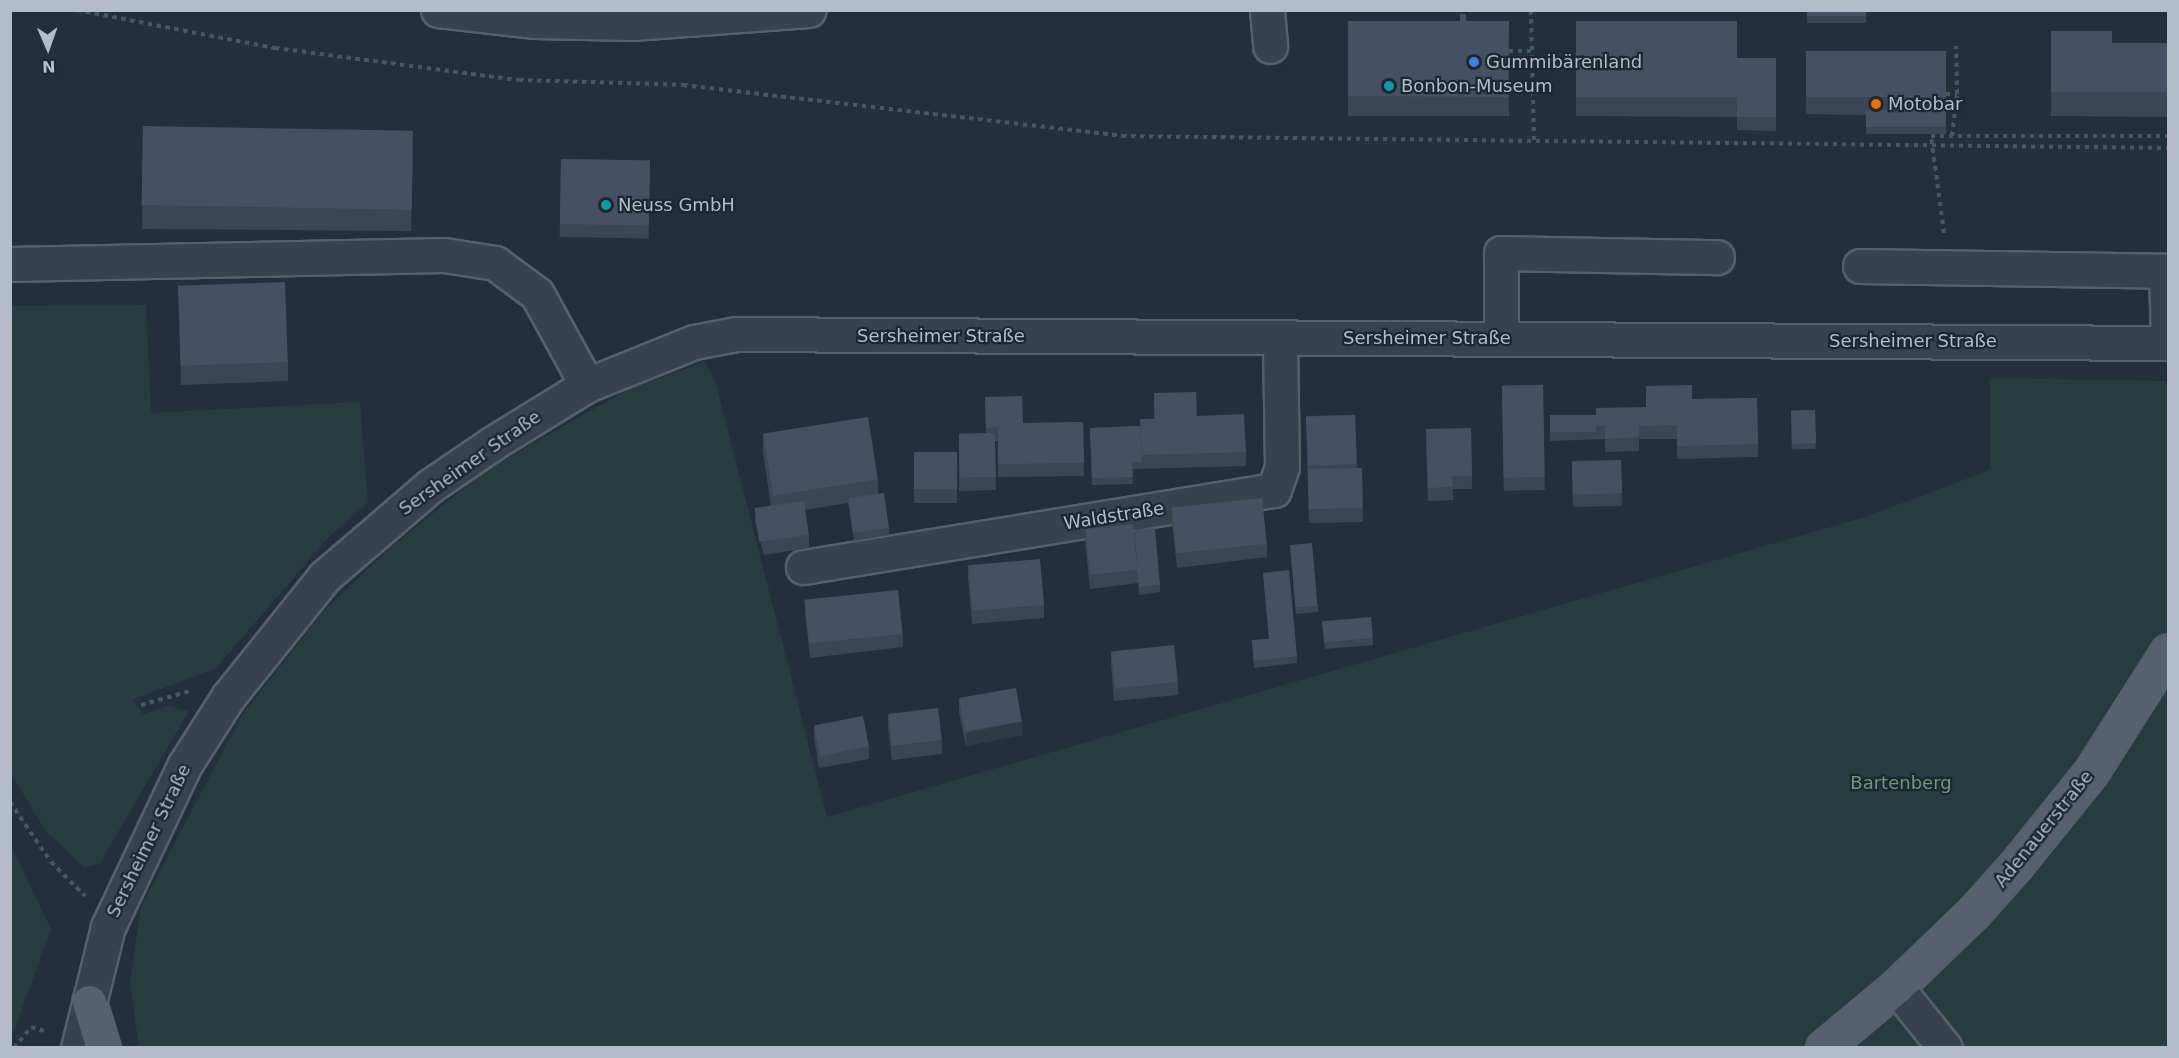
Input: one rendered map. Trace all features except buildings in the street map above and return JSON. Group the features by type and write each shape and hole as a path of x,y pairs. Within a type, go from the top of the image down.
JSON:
{"main road":[{"name":"Adenauerstraße","path":"1823,1047 1896,987 1974,912 2016,865 2091,772 2169,651"},
{"path":"89,1002 103,1047"}],"street":[{"path":"438,10 633,23 809,10"},
{"path":"1267,10 1270,46"},
{"path":"1501,338 1501,254 1718,257"},
{"path":"10,264 444,255 495,263 537,294 586,385"},
{"path":"1860,266 2166,271 2169,343"},
{"name":"Sersheimer Straße","path":"78,1047 114,914 184,766 228,697 324,577 430,486 586,385 694,342 736,334 2169,343"},
{"name":"Waldstraße","path":"803,567 1274,490 1282,467 1280,338"},
{"path":"1896,987 1946,1047"}],"path":[{"path":"77,10 275,48 519,80 683,85 1122,136 2169,148"},
{"path":"1532,10 1534,142"},
{"path":"1952,136 1957,94 1956,46"},
{"path":"1509,51 1532,51"},
{"path":"1946,94 1957,94"},
{"path":"1948,266 1931,136 2169,136"},
{"path":"10,802 51,862 81,893 114,914"}],"green space":[{"path":"146,305 151,413 360,402 368,502 328,538 216,668 132,700 143,714 168,706 189,711 100,863 84,868 46,831 11,774 11,306"},
{"name":"Bartenberg","path":"704,362 715,380 827,817 1865,517 1990,470 1990,378 2168,381 2168,1047 139,1048 130,982 141,907 242,715 322,613 392,546 488,469 629,389"},
{"path":"10,846 51,929 11,1039"}],"place":[{"name":"Gummibärenland","path":"1474,62"},
{"name":"Bonbon-Museum","path":"1389,86"},
{"name":"Motobar","path":"1876,104"},
{"name":"Neuss GmbH","path":"606,205"}]}
